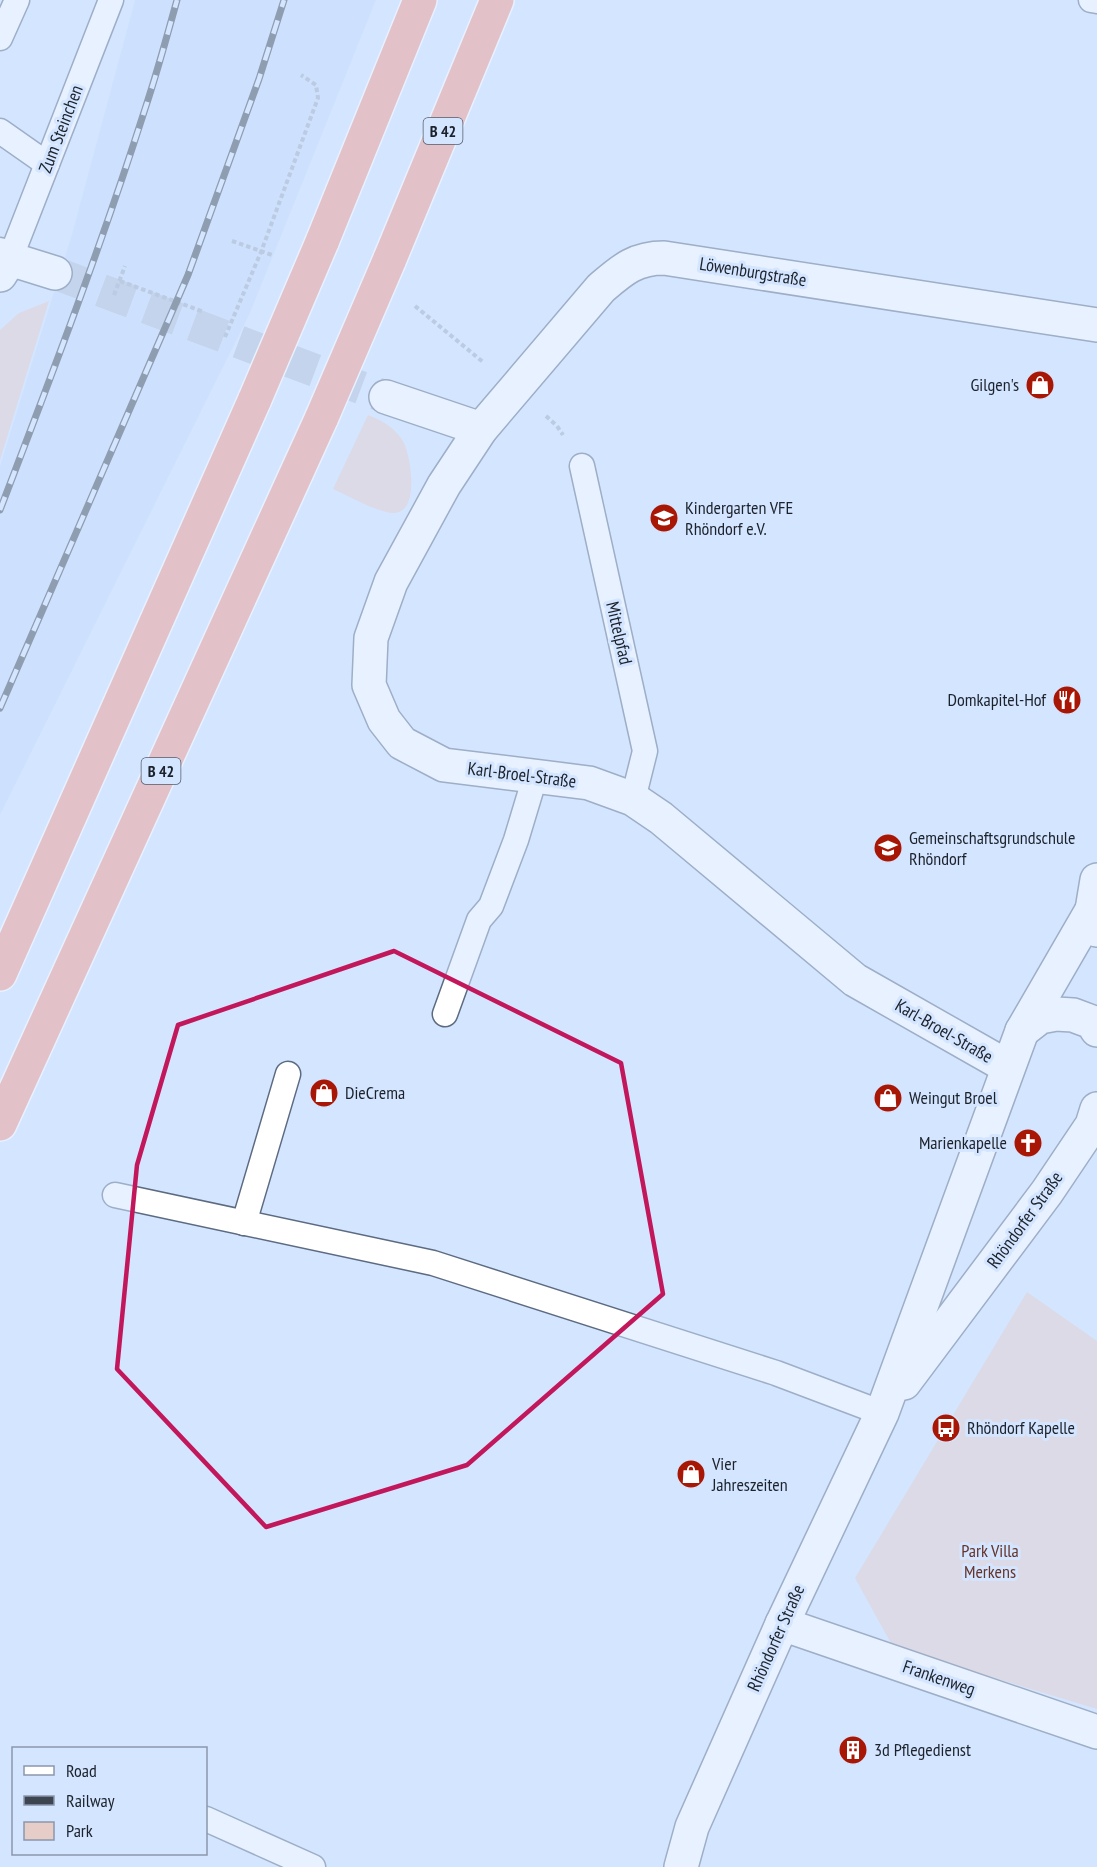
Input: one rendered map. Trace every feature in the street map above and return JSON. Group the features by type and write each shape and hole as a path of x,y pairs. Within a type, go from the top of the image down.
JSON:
{"highway":[{"path":"0,974 255,399 322,242 420,0"},
{"name":"B 42","path":"0,1124 322,417 497,0"}],"street":[{"name":"Löwenburgstraße","path":"481,429 601,288 617,274 641,260 664,258 1097,325"},
{"path":"3,261 55,273"},
{"path":"386,397 481,429"},
{"name":"Karl-Broel-Straße","path":"481,429 444,485 391,582 371,638 369,685 384,720 402,743 444,765 589,783 633,799 661,818 855,980 1008,1067"},
{"name":"Rhöndorfer Straße","path":"681,1867 692,1827 782,1624 882,1413 1022,1031 1096,908"},
{"path":"1022,1031 1040,1017 1056,1014 1072,1015 1092,1022 1097,1030"},
{"name":"Rhöndorfer Straße","path":"882,1413 1047,1192 1092,1125 1097,1109"},
{"name":"Frankenweg","path":"782,1624 1097,1732"}],"lane":[{"path":"0,38 17,0"},
{"name":"Zum Steinchen","path":"3,261 48,164 111,0"},
{"path":"1091,0 1097,1"},
{"path":"0,131 48,164"},
{"name":"Mittelpfad","path":"582,466 645,752 633,799"},
{"path":"445,1014 479,920 491,906 500,884 535,777"},
{"path":"244,1223 288,1074"},
{"path":"115,1195 433,1263 776,1373 882,1413"},
{"path":"207,1819 313,1867"}],"path":[{"path":"225,337 261,252 318,98 316,85 301,75"},
{"path":"232,241 261,252"},
{"path":"114,295 125,267"},
{"path":"120,281 204,312"}],"highlighted area":[{"path":"394,951 621,1063 663,1294 467,1465 266,1527 117,1369 137,1165 178,1025"}],"shaded area":[{"path":"135,0 376,0 250,313 0,815 0,466 72,234"}],"green space":[{"path":"49,301 0,460 0,330 19,313"},
{"path":"368,415 393,429 407,450 411,471 408,504 402,510 394,513 372,507 333,489"},
{"name":"Park Villa Merkens","path":"1027,1292 1097,1341 1097,1709 893,1647 855,1578"}],"tunnel":[{"path":"55,273 386,397"}],"railway":[{"path":"0,510 111,210 162,54 177,0"},
{"path":"0,708 188,275 259,79 284,0"}],"place":[{"name":"Gilgen's","path":"1040,385"},
{"name":"Kindergarten VFE Rhöndorf e.V.","path":"664,518"},
{"name":"Domkapitel-Hof","path":"1067,700"},
{"name":"Gemeinschaftsgrundschule Rhöndorf","path":"888,848"},
{"name":"DieCrema","path":"324,1093"},
{"name":"Weingut Broel","path":"888,1098"},
{"name":"Marienkapelle","path":"1028,1143"},
{"name":"Rhöndorf Kapelle","path":"946,1428"},
{"name":"Vier Jahreszeiten","path":"691,1474"},
{"name":"3d Pflegedienst","path":"853,1750"}]}
